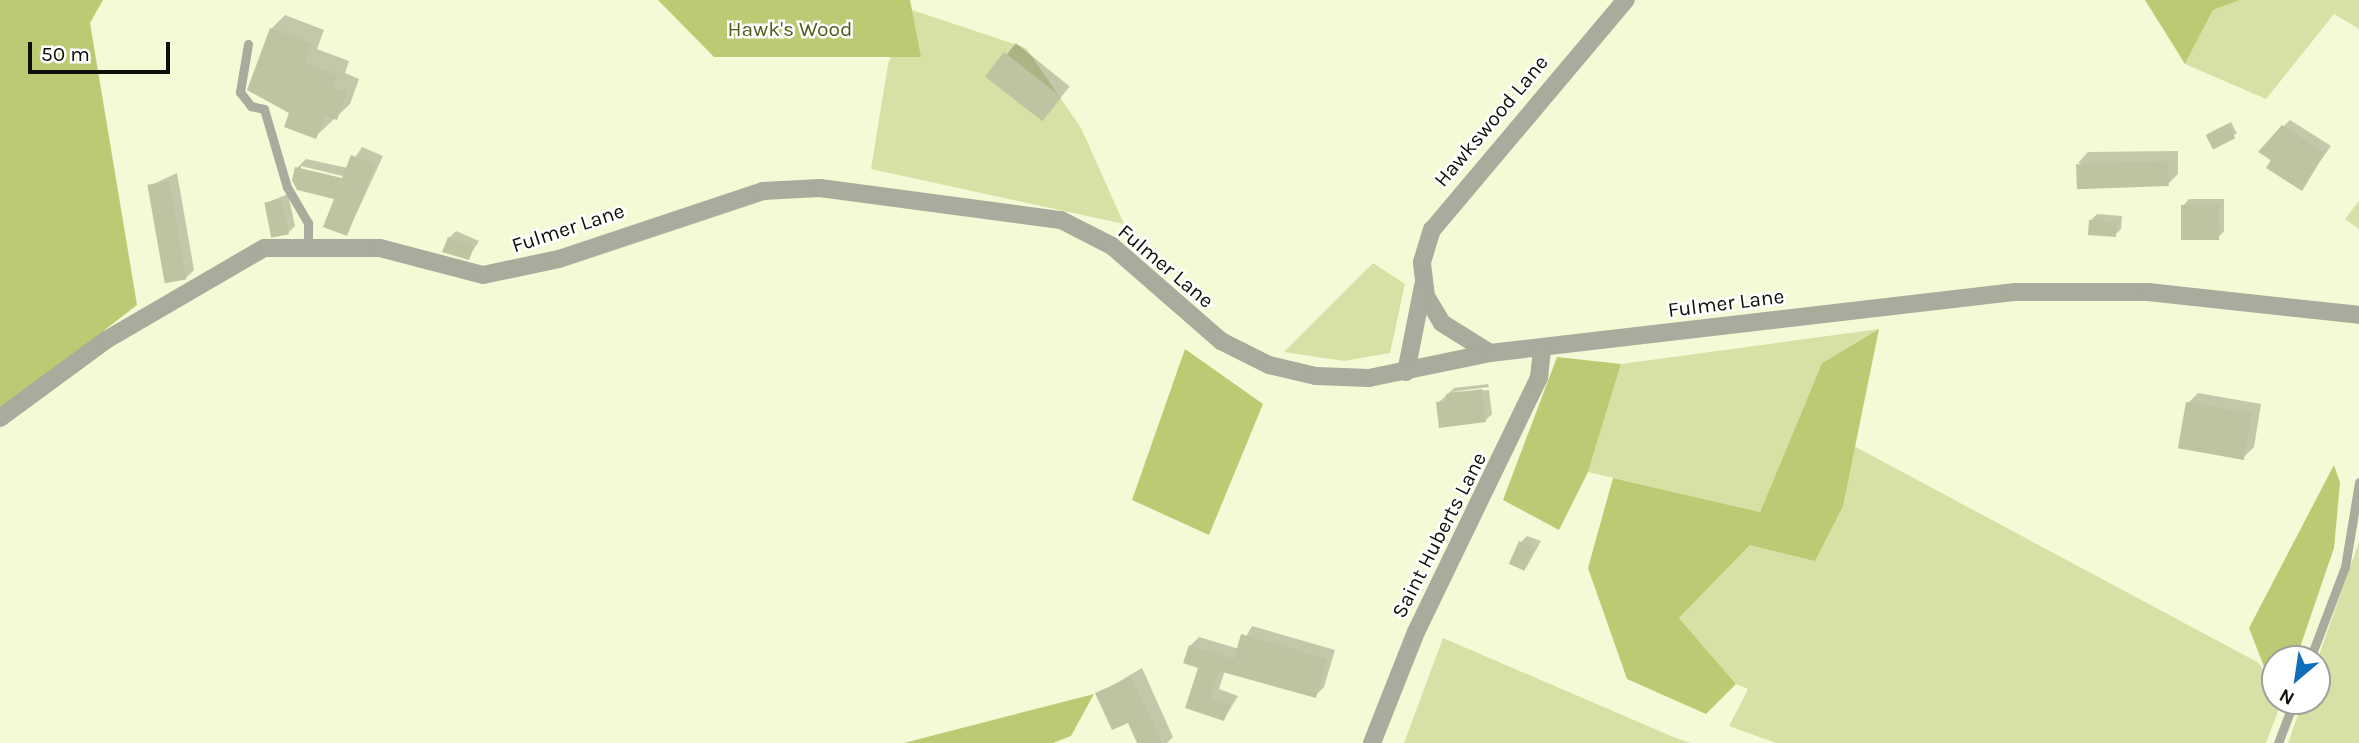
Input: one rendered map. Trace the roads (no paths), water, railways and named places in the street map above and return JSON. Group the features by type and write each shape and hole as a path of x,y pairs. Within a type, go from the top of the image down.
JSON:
{"street":[{"name":"Hawkswood Lane","path":"1406,372 1429,239 1455,197 1626,0"},
{"name":"Fulmer Lane","path":"0,418 106,340 207,278 264,248 308,245 380,248 483,275 559,259 763,191 820,188 1006,208 1061,220 1112,246 1221,341 1269,365 1315,376 1406,372 1490,354 2015,292 2148,292 2359,315"},
{"path":"1423,286 1442,323 1490,354"},
{"name":"Saint Huberts Lane","path":"1372,743 1416,632 1539,378 1542,348"}],"lane":[{"path":"247,44 240,92 251,106 264,109 287,187 308,223 308,245"},
{"path":"2315,645 2345,567 2359,482"},
{"path":"2278,743 2289,715"}],"park label":[{"name":"Hawk's Wood","path":"790,29"}]}
